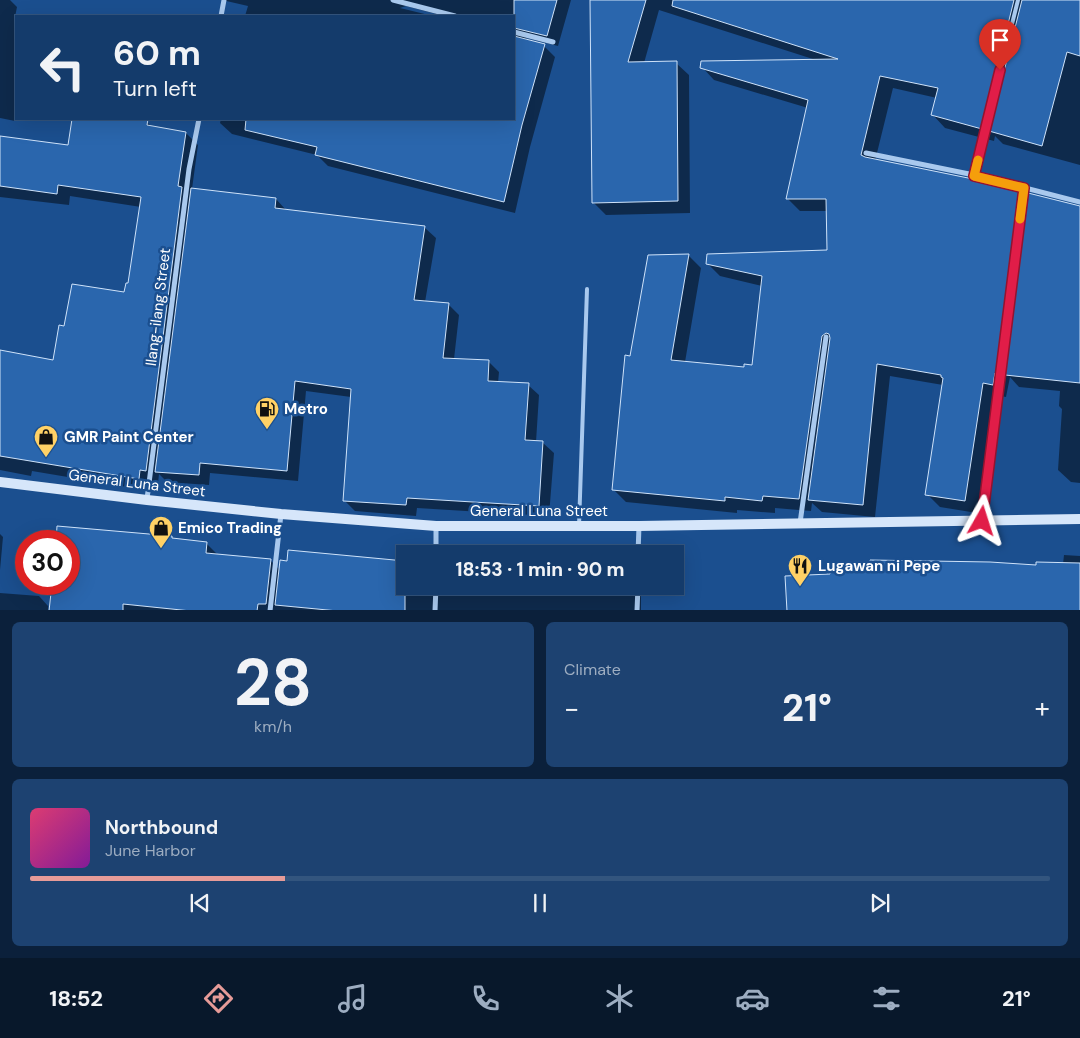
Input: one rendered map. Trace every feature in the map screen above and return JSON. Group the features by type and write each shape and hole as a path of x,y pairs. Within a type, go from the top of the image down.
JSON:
{"main road":[{"name":"General Luna Street","path":"0,482 281,514 436,526 639,526 1080,519"}],"street":[{"path":"221,15 224,0"},
{"path":"393,0 451,15"},
{"path":"515,32 554,42"},
{"name":"Ilang-ilang Street","path":"146,500 189,169 199,120"},
{"path":"866,153 974,176 1080,202"},
{"path":"982,521 1024,188"},
{"path":"800,524 826,337"},
{"path":"270,610 281,514"},
{"path":"436,526 436,545"},
{"path":"638,545 639,526"},
{"path":"435,610 436,595"},
{"path":"637,610 638,595"}],"lane":[{"path":"974,176 1018,0"},
{"path":"579,526 587,288"}],"building":[{"path":"514,0 557,0 547,36 515,28"},
{"path":"590,0 646,0 628,62 677,61 678,201 592,203"},
{"path":"673,0 1014,0 982,129 931,115 938,88 880,76 861,155 1019,191 996,374 993,385 983,383 965,501 925,495 943,378 941,375 877,364 863,505 808,500 830,338 829,334 826,333 822,336 799,499 763,496 762,501 725,497 725,501 612,490 625,355 630,356 648,255 689,254 671,360 744,367 744,364 752,365 762,276 706,264 707,254 827,250 826,199 786,199 808,100 700,68 701,61 838,59 672,6"},
{"path":"1022,0 1080,0 1080,56 1067,52 1042,146 989,131"},
{"path":"515,36 545,44 522,125 504,202 315,155 317,147 245,130 246,120 515,120"},
{"path":"72,120 148,120 147,125 186,132 178,186 182,187 146,471 140,470 139,479 0,456 0,350 53,360 59,325 64,326 72,284 124,292 126,283 128,283 141,197 58,185 57,194 0,186 0,136 68,145"},
{"path":"191,188 276,198 275,208 425,226 414,300 449,303 443,358 489,360 488,381 529,383 525,440 543,441 539,506 407,498 406,505 343,501 351,389 295,381 287,471 200,463 199,475 155,472"},
{"path":"1028,193 1080,206 1080,383 1005,375"},
{"path":"57,526 172,536 172,538 207,542 206,553 271,559 266,604 258,604 257,610 181,610 123,604 123,610 49,610 51,595 80,595 80,530 57,530"},
{"path":"288,550 396,560 396,595 405,595 405,610 328,610 275,605 280,560 287,561"},
{"path":"870,560 990,562 1036,565 1036,562 1080,563 1080,610 787,610 785,576 830,574 830,565 870,563"}],"slow traffic":[{"path":"978,160 974,176 1024,188 1020,219"}],"place":[{"name":"Metro","path":"267,430"},
{"name":"GMR Paint Center","path":"46,458"},
{"name":"Emico Trading","path":"161,549"},
{"name":"Lugawan ni Pepe","path":"800,587"}],"route":[{"path":"982,521 1024,188 974,176 1000,70"}]}
